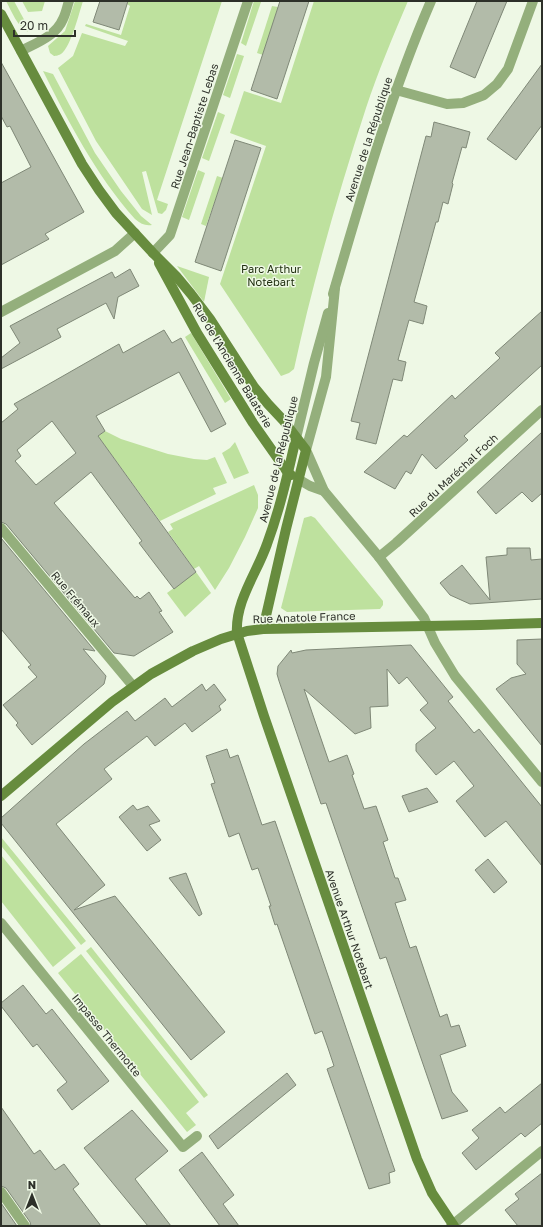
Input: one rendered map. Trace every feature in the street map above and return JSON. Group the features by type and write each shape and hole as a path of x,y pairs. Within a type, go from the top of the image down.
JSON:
{"street":[{"path":"21,51 48,36 59,26 63,20 69,1"},
{"name":"Rue Jean-Baptiste Lebas","path":"153,253 170,235 248,1"},
{"name":"Avenue de la République","path":"237,633 240,607 267,546 276,517 316,356 356,214 396,90 430,1"},
{"path":"396,90 447,104 463,103 484,95 497,84 508,69 533,1"},
{"name":"Rue de l'Ancienne Balaterie","path":"1,14 82,164 107,202 176,276 210,319 254,387 306,450 324,491 379,557 424,618 435,643 456,676 542,782"},
{"path":"1,312 115,251 135,233"},
{"name":"Rue de l'Ancienne Balaterie","path":"153,253 197,333 253,423 288,473 310,486 324,491"},
{"name":"Avenue de la République","path":"263,629 298,479 326,377 335,288"},
{"name":"Rue du Maréchal Foch","path":"379,557 542,410"},
{"name":"Rue Frémaux","path":"1,528 132,686"},
{"name":"Rue Anatole France","path":"1,796 132,686 187,654 237,633 263,629 542,623"},
{"name":"Avenue Arthur Notebart","path":"237,633 264,716 417,1158 432,1193 453,1225"},
{"name":"Impasse Thermotte","path":"1,923 183,1147 197,1136"},
{"path":"453,1225 542,1151"},
{"path":"1,1192 25,1226"}],"green space":[{"path":"6,1 14,1 27,25 28,32 18,22"},
{"path":"22,1 45,1 42,11 28,12"},
{"path":"75,1 83,1 71,37 65,50 54,56 50,53 48,46 65,31"},
{"path":"128,1 222,1 157,200 168,204 166,210 162,214 158,213 146,171 142,172 152,215 142,209 96,141 58,68 73,56 82,33 125,46 128,41 85,26 86,24 121,35 130,6 127,4"},
{"path":"254,1 261,2 246,46 241,43"},
{"name":"Parc Arthur Notebart","path":"314,1 408,1 391,41 366,108 318,270 294,369 281,376 220,284 266,146 230,133 244,91 281,103"},
{"path":"272,6 278,7 263,55 257,53"},
{"path":"237,54 244,56 230,98 223,95"},
{"path":"43,71 53,74 95,153 121,191 141,216 152,225 143,224 135,219 108,185 73,129"},
{"path":"218,112 225,115 209,161 202,158"},
{"path":"198,170 205,173 189,220 182,217"},
{"path":"217,176 223,178 206,226 201,224"},
{"path":"177,266 209,277 204,302"},
{"path":"191,333 231,399 225,403 185,337"},
{"path":"105,431 121,439 168,454 207,460 215,457 227,483 213,488 216,494 160,521 98,436"},
{"path":"235,442 249,473 234,479 222,453 230,448"},
{"path":"254,485 258,495 258,508 229,568 215,590 199,566 194,569 168,532 173,529 170,524"},
{"path":"311,516 315,518 383,601 383,605 380,609 287,612 281,608 304,518"},
{"path":"196,572 211,593 185,617 167,593"},
{"path":"1,837 86,941 81,945 2,847 1,848"},
{"path":"1,855 76,948 53,967 1,901"},
{"path":"91,947 208,1095 204,1098 86,951"},
{"path":"81,954 199,1102 186,1113 196,1125 187,1132 58,973"}],"building":[{"path":"100,1 128,1 119,30 93,22"},
{"path":"280,1 309,1 277,99 251,90"},
{"path":"477,1 507,1 475,78 450,67"},
{"path":"1,62 84,212 45,234 49,239 1,265 1,183 31,167 10,126 7,127 1,116"},
{"path":"542,64 542,125 516,160 487,139"},
{"path":"434,122 470,132 466,148 462,147 448,204 443,202 438,222 436,222 414,302 427,306 423,324 409,320 398,360 406,362 402,381 393,379 376,444 356,439 360,423 351,421 426,136 431,137"},
{"path":"235,140 261,148 221,271 195,262"},
{"path":"130,269 139,286 118,297 114,319 106,303 57,329 61,337 1,369 1,358 20,343 10,326 112,272 115,278"},
{"path":"542,311 542,365 464,436 468,440 436,469 422,454 411,474 406,471 395,489 364,472 404,435 407,437 452,395 455,399 500,358 495,353"},
{"path":"164,330 172,343 181,338 226,424 211,432 179,372 96,416 105,431 98,436 196,572 174,589 139,543 142,541 91,472 54,503 135,598 137,596 140,599 149,592 162,611 159,612 173,632 134,656 114,653 6,524 1,522 1,423 18,409 14,404 119,344 123,353","holes":["52,421 76,453 36,485 15,461 21,456 17,450"]},
{"path":"542,432 542,493 532,502 522,492 496,514 477,492"},
{"path":"1,538 95,651 83,649 106,676 104,684 32,745 16,725 18,723 3,705 37,677 28,667 31,665 1,629"},
{"path":"507,548 530,548 531,560 542,559 542,599 470,604 450,595 440,583 462,565 490,600 486,557 507,555"},
{"path":"542,639 542,746 496,689 511,678 526,674 517,664 517,640"},
{"path":"411,645 453,697 448,701 474,733 479,729 542,807 542,866 506,821 485,837 456,801 474,786 454,761 436,775 416,751 416,744 436,728 420,710 428,703 407,677 399,684 387,669 388,706 370,707 371,728 355,734 304,689 329,762 347,755 354,774 352,775 364,809 376,806 388,840 383,842 395,878 398,878 406,900 395,903 410,948 416,946 440,1017 447,1014 451,1027 459,1025 466,1046 440,1055 452,1092 468,1111 442,1119 386,957 380,959 326,803 321,804 277,674 278,666 291,650 292,653 306,650"},
{"path":"202,684 206,691 214,684 226,700 219,706 221,710 192,732 185,723 155,746 147,736 104,769 112,779 56,824 105,885 74,910 115,896 225,1032 191,1060 1,823 1,818 84,744 127,711 135,721 165,698 172,707"},
{"path":"227,749 230,758 238,755 262,825 275,821 395,1171 389,1173 390,1183 369,1189 327,1069 334,1066 328,1048 322,1031 315,1034 277,924 275,925 269,906 271,906 258,868 252,870 239,833 229,837 211,784 215,783 206,756"},
{"path":"427,788 438,802 409,812 402,796"},
{"path":"133,805 137,810 148,806 160,821 149,825 161,840 147,851 119,817"},
{"path":"488,859 507,882 494,893 475,870"},
{"path":"186,873 202,914 199,916 169,878"},
{"path":"23,985 46,1014 52,1009 109,1081 72,1110 57,1090 67,1082 37,1044 33,1047 1,1006 1,1003"},
{"path":"287,1073 296,1085 218,1149 209,1136"},
{"path":"542,1083 542,1123 525,1137 521,1133 476,1170 462,1153 479,1138 472,1130 500,1107 505,1113"},
{"path":"1,1107 34,1154 40,1150 55,1170 64,1164 79,1184 73,1189 101,1226 31,1226 30,1222 6,1188 1,1186"},
{"path":"132,1110 168,1151 135,1179 171,1226 148,1226 84,1148"},
{"path":"202,1152 234,1195 223,1204 239,1226 220,1226 179,1170"},
{"path":"542,1173 542,1226 518,1226 505,1210 519,1199 515,1194"},
{"path":"1,1203 17,1226 1,1226"}]}
